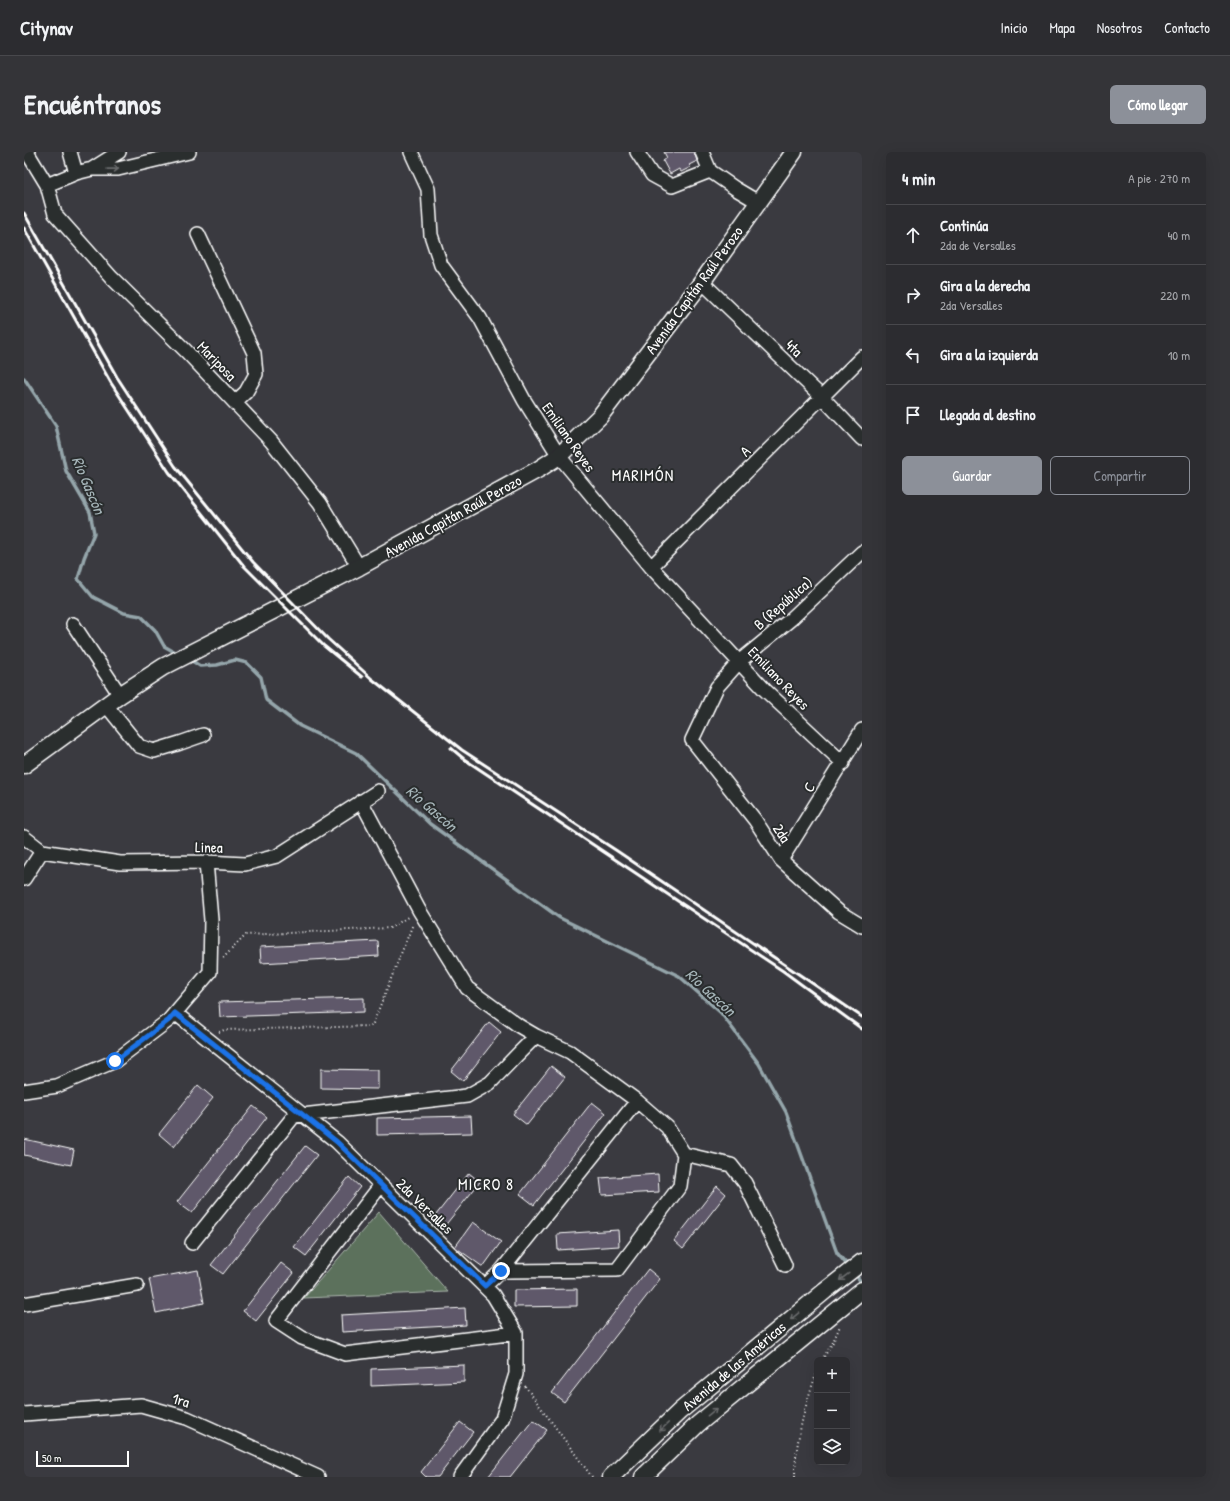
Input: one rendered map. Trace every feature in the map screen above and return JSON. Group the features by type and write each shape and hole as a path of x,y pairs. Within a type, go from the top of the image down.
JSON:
{"main road":[{"name":"Avenida Capitán Raúl Perozo","path":"24,766 120,695 163,667 359,567 559,456 600,416 702,282 790,154"},
{"name":"Avenida de las Américas","path":"611,1477 680,1411 862,1262"},
{"name":"Avenida de las Américas","path":"643,1477 698,1424 842,1314 862,1290"}],"street":[{"name":"Mariposa","path":"27,152 47,185 55,214 112,278 186,351 271,440 320,503 359,567"},
{"path":"70,152 76,173"},
{"path":"92,169 119,152"},
{"path":"47,185 76,173 92,169 118,169 189,152"},
{"name":"Emiliano Reyes","path":"411,152 428,189 431,235 441,265 480,318 524,400 559,456 651,567 740,661 765,690 843,763"},
{"path":"637,152 652,175 672,186 710,171"},
{"path":"702,152 710,171 758,202"},
{"path":"198,234 254,353 256,374 246,392 235,402"},
{"name":"4ta","path":"702,282 822,397 862,439"},
{"name":"A","path":"651,567 862,357"},
{"name":"B (República)","path":"692,740 717,687 740,661 791,619 862,552"},
{"path":"72,624 120,695"},
{"path":"106,705 139,746 154,751 180,744 203,734"},
{"name":"C","path":"781,860 843,763 862,730"},
{"name":"2da","path":"692,740 755,820 781,860 839,912 862,926"},
{"name":"Linea","path":"24,837 42,851 120,863 206,862 245,864 277,856 378,791"},
{"path":"361,801 419,910 467,988 519,1026 570,1052 638,1101 668,1127 684,1154 680,1186 617,1270 501,1271"},
{"path":"24,879 42,851"},
{"path":"24,1090 57,1086 115,1061 169,1020 210,972 211,920 206,862"},
{"name":"2da Versalles","path":"175,1013 337,1142 485,1286 493,1295 516,1333"},
{"path":"192,1243 294,1116 467,1096 490,1083 536,1036"},
{"path":"485,1286 501,1271 638,1101"},
{"path":"684,1154 731,1165 745,1183 785,1265"},
{"path":"381,1185 276,1321 302,1338 345,1354 516,1333 516,1374 502,1419 460,1477"},
{"path":"24,1304 137,1285"},
{"name":"1ra","path":"24,1414 141,1405 186,1418 318,1477"}],"path":[{"path":"210,972 246,935 390,928 419,910"},
{"path":"205,1037 224,1030 372,1026 419,910"},
{"path":"824,1357 833,1342 842,1314"},
{"path":"516,1374 592,1477"},
{"path":"795,1477 797,1449 809,1393 814,1380"}],"green space":[{"path":"379,1212 448,1292 304,1298"}],"building":[{"path":"664,152 694,152 697,161 689,165 691,167 681,172 679,169 670,174 663,161 667,158"},
{"path":"378,941 379,956 261,963 260,947"},
{"path":"364,998 364,1012 220,1017 219,1002"},
{"path":"489,1022 501,1032 463,1081 451,1071"},
{"path":"551,1066 565,1077 527,1125 513,1114"},
{"path":"321,1069 378,1070 378,1089 321,1088"},
{"path":"198,1085 213,1098 174,1147 159,1134"},
{"path":"592,1102 606,1113 534,1205 520,1194"},
{"path":"253,1106 267,1117 192,1213 177,1202"},
{"path":"471,1116 472,1133 377,1135 377,1118"},
{"path":"24,1139 74,1150 71,1165 24,1155"},
{"path":"305,1146 317,1155 223,1274 211,1265"},
{"path":"469,1173 480,1182 443,1228 432,1220"},
{"path":"658,1174 659,1192 602,1195 600,1178"},
{"path":"349,1177 360,1187 306,1256 294,1247"},
{"path":"717,1186 726,1194 683,1249 674,1241"},
{"path":"473,1222 501,1242 483,1267 455,1247"},
{"path":"618,1230 619,1246 558,1250 557,1234"},
{"path":"281,1263 294,1273 256,1321 243,1311"},
{"path":"648,1269 660,1279 564,1402 552,1393"},
{"path":"198,1270 204,1303 156,1313 149,1279"},
{"path":"577,1289 577,1306 514,1307 514,1290"},
{"path":"465,1308 466,1325 342,1332 341,1315"},
{"path":"464,1365 464,1382 371,1386 371,1369"},
{"path":"533,1420 547,1430 510,1477 488,1477"},
{"path":"460,1422 473,1432 438,1477 426,1477 421,1472"}],"waterway":[{"name":"Río Gascón","path":"24,378 56,426 66,471 90,512 94,533 84,558 78,579 93,597 124,613 141,616 155,630 164,646 178,654"},
{"name":"Río Gascón","path":"189,659 200,666 217,665 235,660 247,663 261,677 266,700 300,726 356,753 430,824 560,918 679,976 721,1013 759,1064 786,1112 837,1253 849,1267"},
{"name":"Río Gascón","path":"854,1273 862,1283"}],"railway":[{"path":"24,213 117,377 175,466 253,562 328,639 372,679 462,750 617,851 862,1017"},
{"path":"24,228 111,383 169,472 244,566 324,646 362,677"},
{"path":"451,748 464,759 783,971 862,1029"}],"district":[{"name":"MARIMÓN","path":"643,475"},
{"name":"MICRO 8","path":"486,1184"}],"route":[{"path":"115,1061 169,1020 175,1013 337,1142 485,1286 501,1271"}]}
